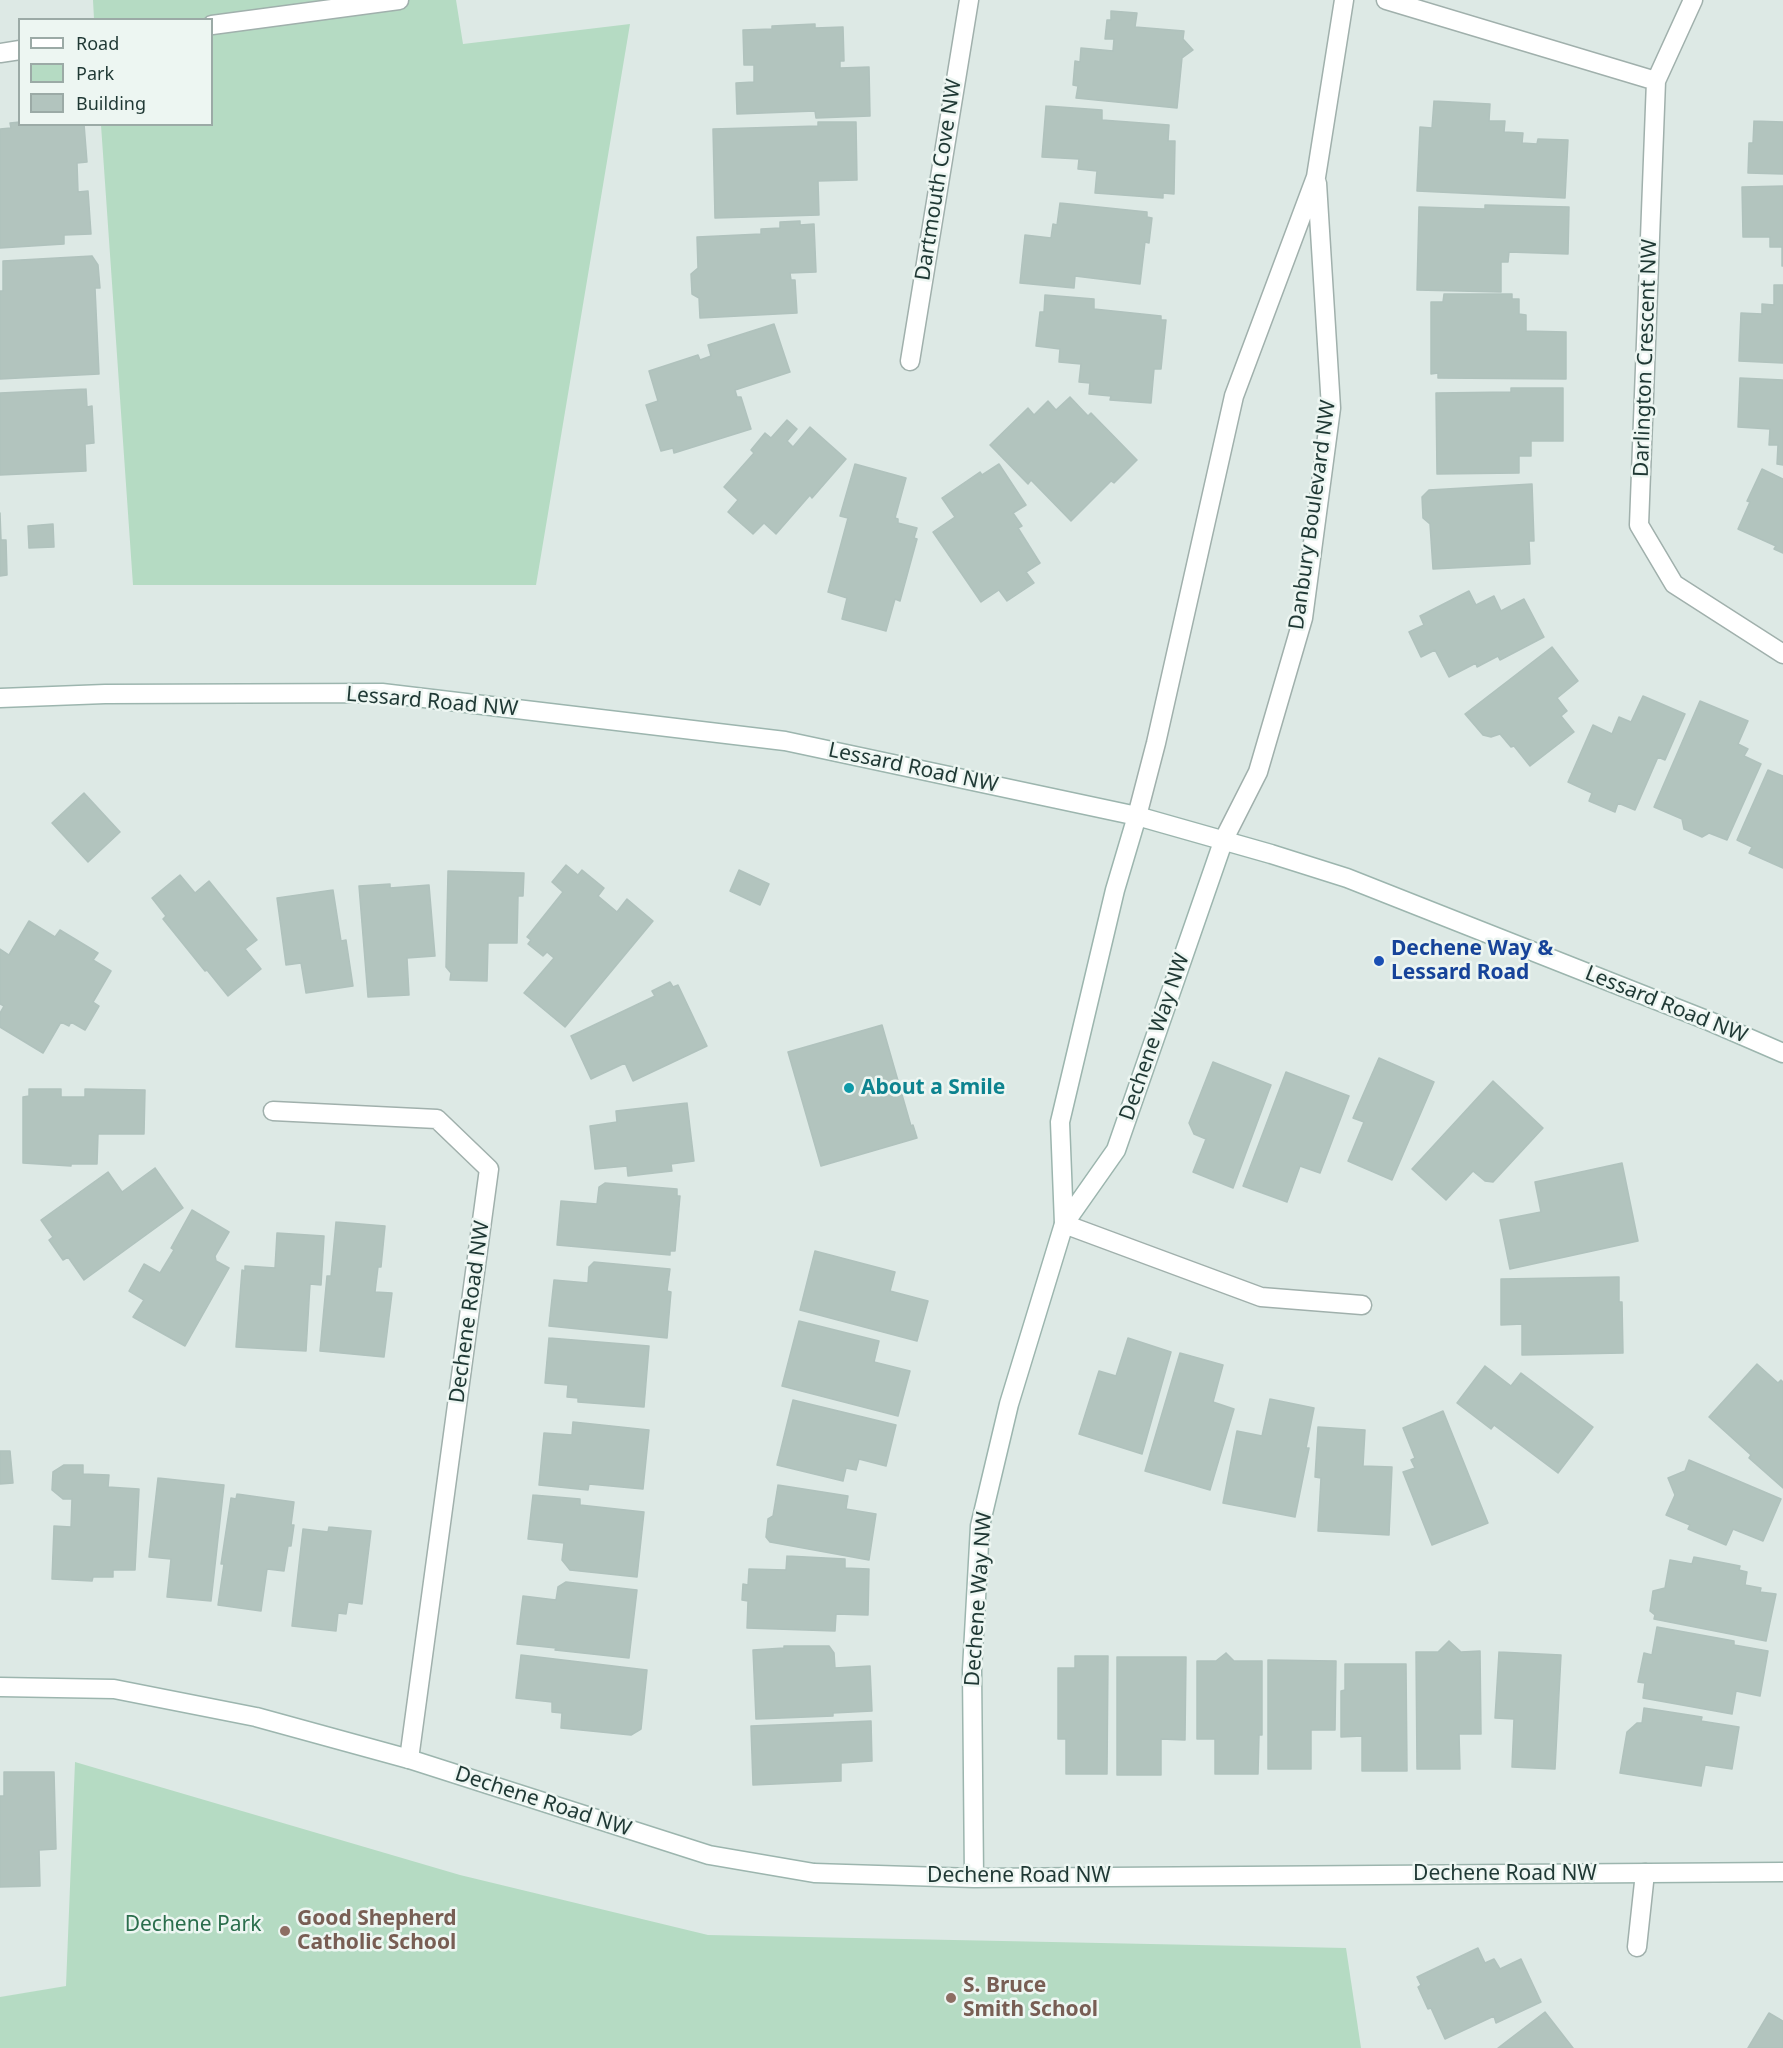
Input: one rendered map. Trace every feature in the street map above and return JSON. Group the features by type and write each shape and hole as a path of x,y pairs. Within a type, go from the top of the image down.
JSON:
{"street":[{"path":"213,25 399,0"},
{"name":"Dartmouth Cove NW","path":"909,361 969,0"},
{"name":"Danbury Boulevard NW","path":"1137,816 1156,743 1234,396 1316,177 1344,0"},
{"path":"1386,0 1656,81"},
{"name":"Darlington Crescent NW","path":"1693,0 1656,81 1639,525 1674,584 1783,654"},
{"path":"0,52 18,50"},
{"name":"Danbury Boulevard NW","path":"1224,839 1258,772 1303,618 1331,408 1316,177"},
{"name":"Lessard Road NW","path":"0,698 105,694 382,693 785,741 1137,816 1224,839 1347,878 1709,1021 1783,1053"},
{"name":"Dechene Way NW","path":"1064,1224 1060,1122 1115,890 1137,816"},
{"name":"Dechene Way NW","path":"974,1878 972,1670 980,1526 1009,1404 1064,1224 1116,1150 1224,839"},
{"name":"Dechene Road NW","path":"273,1112 437,1119 489,1169 409,1760"},
{"path":"1064,1224 1261,1297 1362,1305"},
{"name":"Dechene Road NW","path":"0,1687 114,1689 256,1717 409,1760 709,1856 814,1873 974,1878 1783,1872"},
{"path":"1637,1947 1646,1873"}],"green space":[{"path":"93,0 456,0 463,44 630,24 536,585 133,585 101,126 213,126 213,18 94,18"},
{"name":"Dechene Park","path":"75,1762 460,1875 708,1935 1346,1948 1361,2048 0,2048 0,1997 66,1986"}],"building":[{"path":"1111,11 1137,13 1135,27 1184,31 1183,39 1193,50 1182,58 1177,108 1076,98 1078,86 1073,85 1075,61 1080,62 1081,48 1113,51 1114,39 1105,39 1107,20 1111,20"},
{"path":"815,24 815,28 843,27 844,61 840,61 840,68 869,67 870,116 816,118 815,111 737,114 736,83 754,82 754,65 744,65 743,30"},
{"path":"1434,101 1490,104 1489,121 1505,121 1504,132 1523,133 1522,143 1537,144 1538,139 1568,140 1565,198 1417,191 1420,127 1432,128"},
{"path":"1046,106 1102,110 1102,120 1169,125 1168,141 1175,141 1174,194 1163,193 1163,198 1095,193 1097,171 1078,169 1079,159 1042,157"},
{"path":"1754,121 1783,122 1783,174 1748,173 1749,143 1753,143"},
{"path":"18,122 18,126 84,126 87,162 77,163 78,192 88,191 91,234 64,235 64,244 0,248 0,129 11,128 10,123"},
{"path":"818,122 856,122 857,180 818,181 819,215 715,218 713,129 818,126"},
{"path":"1783,186 1782,266 1782,247 1770,247 1770,237 1743,237 1742,187"},
{"path":"1060,203 1147,212 1147,217 1152,218 1149,243 1145,242 1140,284 1075,276 1074,288 1020,283 1025,235 1051,238 1053,224 1057,225"},
{"path":"1485,205 1569,207 1568,254 1509,252 1508,262 1501,262 1501,292 1417,290 1419,207 1485,209"},
{"path":"800,221 800,225 814,224 816,272 790,273 791,280 795,280 797,313 700,318 699,298 692,294 691,274 698,268 697,237 761,234 761,229 780,228 780,222"},
{"path":"92,256 98,265 100,288 95,288 99,374 0,379 0,291 3,291 3,261"},
{"path":"1774,285 1783,285 1783,363 1739,361 1741,313 1762,314 1762,304 1774,305"},
{"path":"1444,294 1512,294 1512,299 1519,299 1519,314 1526,315 1526,331 1566,332 1566,379 1438,378 1438,373 1431,374 1431,302 1443,302"},
{"path":"1045,295 1094,299 1094,309 1161,316 1161,320 1166,320 1161,369 1154,369 1151,403 1110,400 1111,396 1089,394 1090,383 1079,382 1081,364 1059,362 1060,349 1036,346 1040,312 1044,312"},
{"path":"774,324 790,372 735,390 737,397 741,397 751,429 674,453 673,448 661,451 646,405 658,401 649,371 698,355 700,360 711,356 708,345"},
{"path":"1740,378 1783,380 1783,465 1777,464 1778,445 1769,445 1770,429 1738,427"},
{"path":"1511,388 1563,388 1563,441 1531,441 1531,456 1519,456 1519,473 1437,474 1436,393 1511,392"},
{"path":"86,389 87,407 92,406 94,443 85,444 86,471 0,475 0,393"},
{"path":"1070,397 1088,416 1091,413 1137,460 1114,483 1111,481 1071,521 1031,480 1028,484 990,445 1028,408 1034,415 1048,401 1056,410"},
{"path":"787,420 797,429 787,441 793,447 810,427 846,459 776,534 764,523 753,534 728,512 738,500 724,487 754,453 751,450 765,433 771,438"},
{"path":"855,464 906,478 895,518 898,519 898,523 917,528 914,538 917,539 900,601 895,599 886,631 842,619 847,598 828,592 848,518 840,516"},
{"path":"999,464 1026,505 1013,513 1022,526 1018,528 1040,563 1026,572 1034,583 1007,601 999,590 981,602 933,532 955,517 942,498 980,472 982,475"},
{"path":"1762,469 1783,479 1783,553 1774,549 1776,546 1738,529 1750,502 1747,501"},
{"path":"1532,484 1534,541 1529,541 1530,564 1433,569 1430,524 1423,518 1422,497 1429,490"},
{"path":"0,513 1,540 6,540 7,575 0,576"},
{"path":"53,524 54,547 29,548 28,526"},
{"path":"1469,591 1476,605 1494,596 1501,611 1524,599 1544,637 1500,660 1498,656 1477,667 1476,663 1449,677 1435,650 1421,657 1409,632 1424,625 1420,616"},
{"path":"1552,647 1578,681 1557,698 1567,711 1561,716 1574,732 1530,766 1514,746 1511,747 1500,734 1491,737 1483,735 1465,714"},
{"path":"1643,696 1685,714 1665,760 1658,757 1635,810 1618,803 1615,812 1589,801 1592,793 1568,782 1593,725 1612,734 1619,717 1631,722"},
{"path":"1700,701 1748,721 1738,744 1748,749 1744,756 1761,764 1727,840 1709,833 1702,837 1684,829 1682,819 1654,807"},
{"path":"1768,770 1783,776 1783,868 1749,853 1752,847 1737,840"},
{"path":"84,793 120,832 88,862 52,823"},
{"path":"566,865 578,875 582,870 604,888 598,896 617,912 627,899 653,921 565,1027 524,993 554,958 547,952 543,956 528,944 531,940 527,937 563,892 552,882"},
{"path":"739,870 769,884 760,905 730,891"},
{"path":"448,871 524,873 523,896 518,896 517,943 488,943 487,981 450,980 451,973 446,967"},
{"path":"180,875 195,893 209,881 257,940 245,949 261,969 228,996 163,919 166,916 152,898"},
{"path":"390,884 390,888 429,885 435,956 407,958 409,995 368,997 359,886"},
{"path":"333,890 341,941 346,940 353,986 306,993 301,963 286,965 277,898"},
{"path":"29,921 55,937 60,930 98,953 93,960 111,971 93,1002 99,1006 85,1030 71,1022 69,1026 61,1022 43,1053 0,1027 0,1013 4,1006 0,1004 0,949 9,955"},
{"path":"670,982 673,987 678,985 707,1046 633,1081 625,1063 591,1079 571,1036 655,996 652,991"},
{"name":"About a Smile","path":"882,1025 911,1126 913,1125 917,1138 821,1166 788,1052"},
{"path":"1379,1058 1434,1082 1392,1180 1348,1161 1364,1122 1353,1118"},
{"path":"1213,1062 1271,1085 1233,1188 1193,1172 1206,1139 1194,1134 1189,1123"},
{"path":"1286,1072 1349,1096 1320,1173 1300,1166 1287,1202 1243,1186"},
{"path":"1493,1081 1543,1128 1493,1182 1485,1181 1473,1171 1446,1200 1412,1169"},
{"path":"29,1089 61,1089 61,1097 85,1097 85,1089 145,1090 144,1134 98,1134 97,1164 71,1164 71,1166 23,1163 23,1097 29,1096"},
{"path":"687,1103 694,1161 671,1164 672,1171 628,1176 627,1166 595,1169 590,1126 617,1122 616,1111"},
{"path":"1622,1163 1638,1241 1510,1269 1500,1220 1541,1212 1535,1182"},
{"path":"155,1168 183,1208 84,1280 68,1257 63,1260 49,1240 53,1237 41,1220 108,1172 122,1192"},
{"path":"605,1183 677,1189 677,1196 680,1196 675,1251 670,1251 670,1255 557,1245 561,1201 597,1204 599,1187"},
{"path":"192,1210 229,1232 215,1256 216,1261 229,1268 185,1346 133,1317 144,1300 129,1291 144,1264 160,1273 174,1250 171,1248"},
{"path":"336,1222 385,1226 381,1267 378,1267 375,1292 392,1293 384,1357 320,1351 327,1276 331,1276"},
{"path":"277,1233 324,1236 321,1285 310,1284 306,1351 236,1347 242,1270 245,1271 245,1266 275,1268"},
{"path":"815,1251 895,1272 890,1291 928,1301 917,1341 800,1310"},
{"path":"594,1262 670,1269 667,1291 671,1292 667,1338 549,1326 554,1280 588,1283 589,1267"},
{"path":"1619,1277 1623,1353 1522,1355 1522,1324 1501,1325 1501,1279"},
{"path":"799,1321 879,1341 874,1362 910,1371 898,1416 782,1386"},
{"path":"549,1338 649,1346 644,1407 578,1402 578,1398 567,1397 568,1385 545,1383"},
{"path":"1128,1338 1171,1352 1142,1454 1079,1434 1099,1371 1116,1376"},
{"path":"1180,1353 1223,1365 1213,1402 1234,1409 1210,1490 1145,1471"},
{"path":"1757,1364 1778,1383 1781,1380 1783,1382 1783,1488 1749,1458 1751,1455 1709,1417"},
{"path":"1485,1366 1511,1386 1521,1373 1593,1427 1558,1473 1494,1425 1491,1429 1457,1403"},
{"path":"1270,1399 1314,1408 1306,1448 1309,1448 1295,1517 1223,1503 1237,1431 1262,1436"},
{"path":"793,1400 896,1425 886,1466 859,1459 856,1470 846,1468 843,1481 777,1465"},
{"path":"1443,1411 1488,1523 1432,1545 1403,1472 1415,1468 1411,1460 1415,1458 1403,1428"},
{"path":"573,1422 649,1430 643,1489 589,1484 588,1490 539,1485 544,1433 572,1435"},
{"path":"1318,1427 1365,1430 1363,1466 1392,1467 1389,1535 1318,1531 1321,1478 1315,1477"},
{"path":"0,1451 10,1451 13,1483 0,1484"},
{"path":"1689,1460 1781,1499 1763,1541 1733,1529 1726,1545 1688,1529 1690,1525 1666,1515 1675,1495 1668,1478 1685,1471"},
{"path":"64,1465 83,1465 83,1474 109,1475 108,1487 139,1489 135,1570 113,1570 113,1577 93,1577 92,1581 52,1579 54,1526 71,1527 72,1499 63,1499 52,1490 53,1472"},
{"path":"158,1478 224,1485 211,1601 167,1597 171,1559 149,1557"},
{"path":"778,1485 848,1496 846,1509 876,1514 869,1560 770,1542 766,1537 768,1519 773,1516"},
{"path":"237,1494 294,1502 291,1546 288,1546 284,1571 267,1569 261,1611 218,1605 224,1564 221,1564 231,1498 236,1499"},
{"path":"533,1495 580,1499 580,1505 644,1512 637,1577 570,1570 562,1560 564,1543 528,1539"},
{"path":"329,1527 371,1531 362,1604 348,1602 346,1614 338,1613 336,1631 292,1626 303,1529 328,1532"},
{"path":"787,1556 845,1559 845,1568 869,1569 868,1615 836,1614 835,1631 747,1628 748,1601 742,1600 743,1584 748,1585 749,1569 786,1570"},
{"path":"1694,1557 1740,1566 1739,1570 1747,1572 1745,1585 1761,1588 1760,1592 1776,1594 1766,1641 1654,1619 1655,1615 1650,1611 1653,1591 1665,1588 1670,1560 1692,1564"},
{"path":"566,1582 637,1590 629,1658 517,1644 523,1596 556,1600 558,1587"},
{"path":"1657,1627 1734,1641 1734,1645 1768,1651 1760,1696 1736,1691 1732,1714 1643,1698 1645,1683 1638,1682 1644,1653 1652,1655"},
{"path":"1449,1641 1461,1652 1480,1651 1481,1734 1459,1734 1460,1769 1417,1769 1416,1652 1438,1652"},
{"path":"784,1646 829,1646 834,1653 835,1668 870,1666 872,1711 833,1713 833,1716 756,1719 753,1650 784,1648"},
{"path":"1499,1652 1561,1655 1555,1769 1512,1767 1514,1719 1495,1718"},
{"path":"1226,1653 1234,1661 1262,1661 1262,1735 1259,1735 1258,1774 1215,1774 1215,1739 1197,1739 1197,1661 1216,1661"},
{"path":"521,1655 647,1670 641,1729 631,1735 561,1728 562,1713 552,1712 552,1702 516,1698"},
{"path":"1075,1656 1108,1656 1107,1774 1066,1774 1066,1739 1058,1739 1058,1668 1075,1668"},
{"path":"1117,1657 1186,1657 1185,1740 1161,1739 1161,1775 1117,1775"},
{"path":"1268,1660 1336,1661 1335,1730 1311,1730 1311,1769 1268,1769"},
{"path":"1345,1664 1406,1664 1407,1771 1362,1771 1362,1736 1341,1737 1341,1691 1345,1690"},
{"path":"1644,1708 1702,1717 1701,1721 1739,1727 1732,1769 1705,1765 1701,1786 1620,1773 1627,1732 1637,1723 1642,1723"},
{"path":"871,1721 872,1761 841,1763 841,1781 753,1785 751,1726"},
{"path":"4,1772 54,1772 56,1849 39,1850 40,1886 0,1887 0,1796 4,1796"},
{"path":"1478,1948 1485,1963 1494,1959 1500,1969 1521,1959 1541,2002 1496,2023 1494,2016 1445,2039 1431,2008 1428,2009 1418,1987 1421,1985 1417,1977"},
{"path":"1545,2012 1573,2048 1498,2048"},
{"path":"1769,2013 1783,2021 1783,2048 1748,2048"}],"place":[{"name":"Dechene Way & Lessard Road","path":"1379,961"},
{"name":"About a Smile","path":"849,1088"},
{"name":"Good Shepherd Catholic School","path":"285,1931"},
{"name":"S. Bruce Smith School","path":"951,1998"}]}
